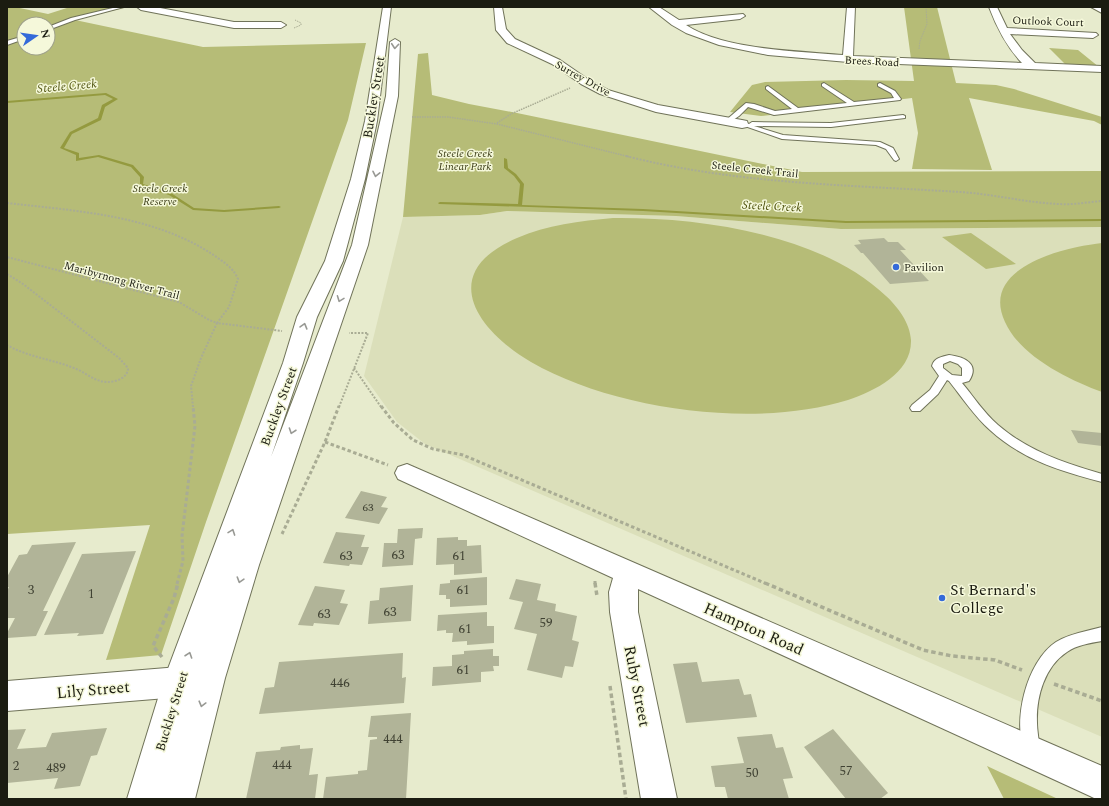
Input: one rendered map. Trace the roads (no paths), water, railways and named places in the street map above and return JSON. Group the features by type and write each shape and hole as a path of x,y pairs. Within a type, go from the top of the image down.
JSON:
{"street":[{"path":"141,7 234,25 281,25"},
{"name":"Buckley Street","path":"144,799 166,683 293,364 306,316 334,261 358,179 371,121 387,7"},
{"name":"Buckley Street","path":"177,799 209,678 245,565 360,245 392,96 395,45 400,7"},
{"name":"Surrey Drive","path":"498,7 502,30 511,41 556,62 585,82 604,92 664,109 742,124"},
{"name":"Brees Road","path":"653,7 675,23 689,31 705,37 744,48 796,56 923,63 1102,69"},
{"path":"848,59 851,7"},
{"path":"993,7 1003,31 1014,49 1032,66"},
{"path":"1095,7 1102,10"},
{"path":"675,23 740,16"},
{"name":"Outlook Court","path":"1003,31 1093,35"},
{"name":"Hampton Road","path":"407,473 617,590 1033,754 1102,784"},
{"name":"Ruby Street","path":"617,590 624,612 659,799"},
{"name":"Lily Street","path":"7,696 209,678"}],"lane":[{"path":"56,26 73,19 122,7"},
{"path":"824,85 853,104"},
{"path":"728,121 737,115 746,105 752,105 774,113 898,99 893,92 880,85"},
{"path":"768,88 797,110"},
{"path":"742,124 831,125 903,117"},
{"path":"742,124 782,137 876,143 886,145 892,149 896,159"},
{"path":"970,399 967,386 969,369 967,365 961,361 949,358 938,362 937,366 940,371 949,377 994,427 1028,452 1066,468 1102,478"},
{"path":"949,377 961,379 967,377"},
{"path":"916,408 949,377"},
{"path":"1033,754 1028,734 1029,714 1037,677 1047,661 1061,648 1081,638 1102,634"}],"waterway":[{"name":"Steele Creek","path":"7,102 105,94 116,99 103,106 100,119 71,133 62,148 78,154 77,160 98,156 132,166 142,177 141,185 170,194 193,209 224,211 279,207"},
{"path":"505,159 506,168 515,175 522,184 520,205"},
{"name":"Steele Creek","path":"440,203 643,210 846,222 1102,220"}],"place":[{"name":"Pavilion","path":"896,267"},
{"name":"St Bernard's College","path":"942,598"}],"park label":[{"name":"Steele Creek Linear Park","path":"465,159"},
{"name":"Steele Creek Reserve","path":"160,194"}]}
